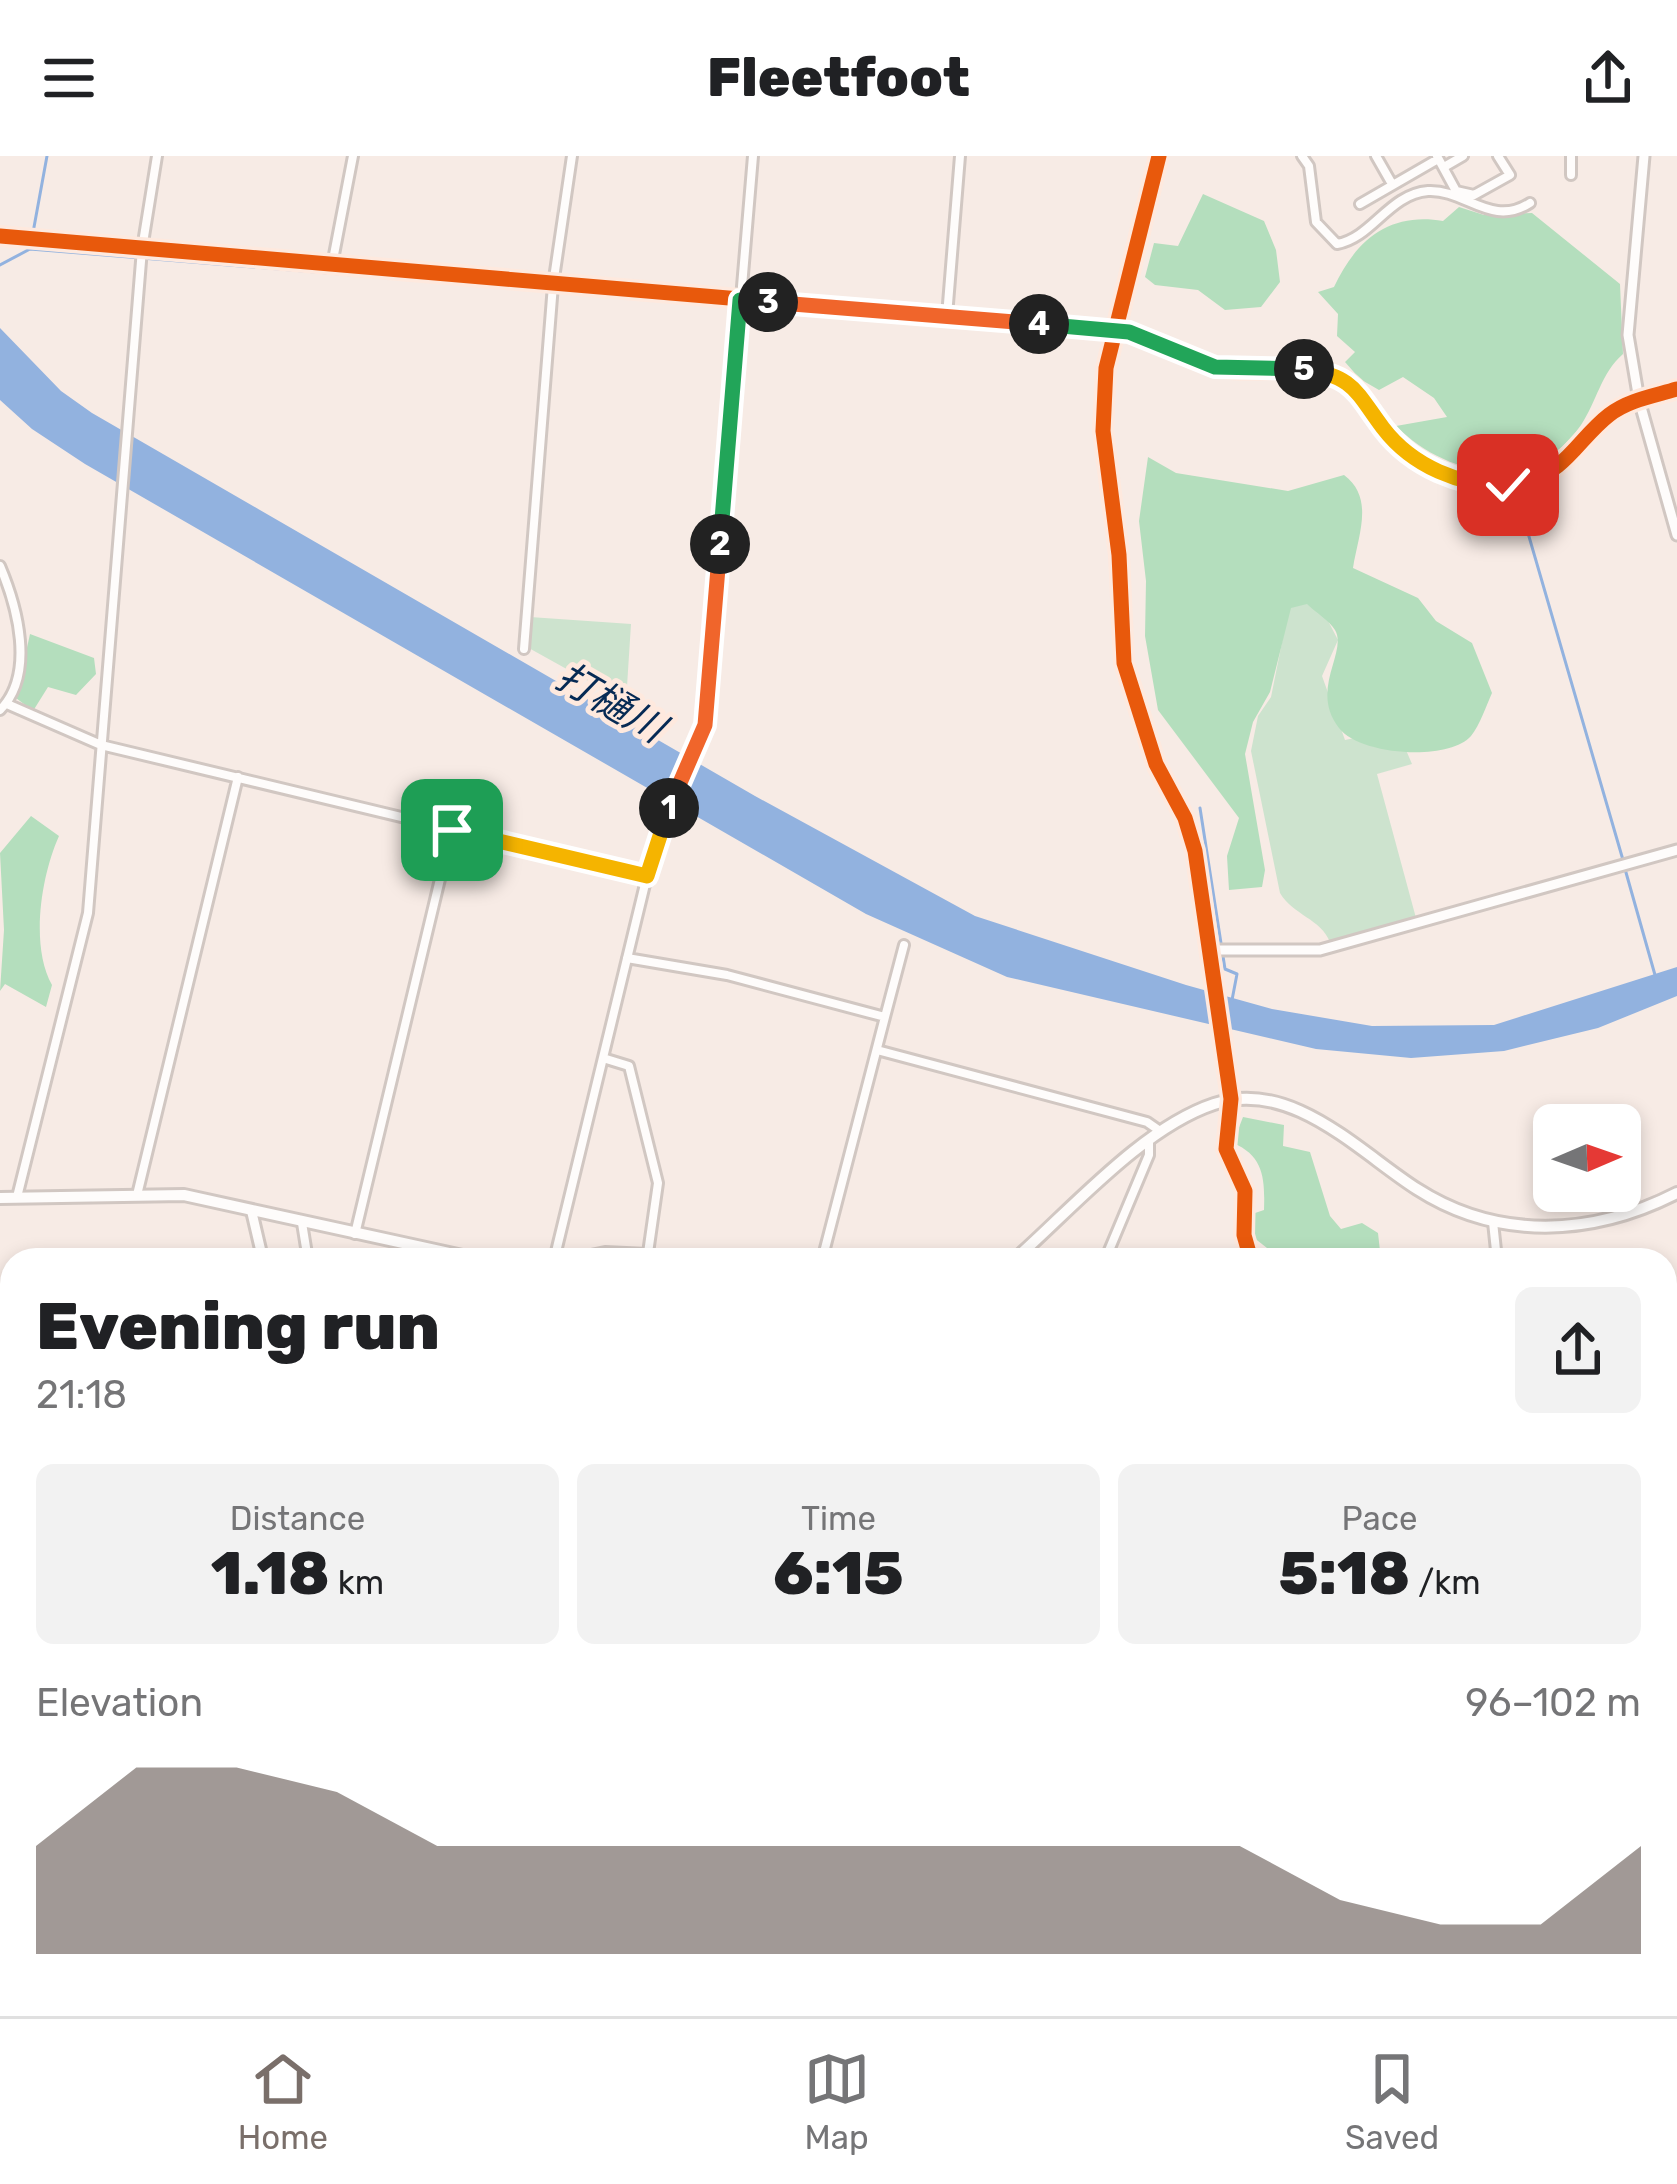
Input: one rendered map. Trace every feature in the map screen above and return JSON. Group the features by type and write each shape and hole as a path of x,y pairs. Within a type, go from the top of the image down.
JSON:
{"main road":[{"path":"1028,1248 1160,1131 1231,1099 1297,1110 1419,1190 1492,1222 1528,1227 1598,1224 1677,1193"},
{"path":"0,1198 200,1197 252,1213 423,1248"}],"street":[{"path":"16,1197 79,962 94,859 142,249 157,156"},
{"path":"332,266 353,156"},
{"path":"524,649 553,285 572,156"},
{"path":"557,1248 647,876 668,809 705,725 752,156"},
{"path":"947,316 960,156"},
{"path":"1159,156 1114,330 1103,431 1119,555 1120,638 1156,764 1192,836 1231,1099 1226,1149 1245,1191 1247,1248"},
{"path":"1302,156 1310,166 1316,222 1336,244 1352,242 1399,202 1426,191 1485,211 1521,209 1530,203"},
{"path":"1376,156 1392,184"},
{"path":"1360,204 1440,160 1463,156"},
{"path":"1440,160 1456,191 1474,195 1510,175 1498,156"},
{"path":"1571,156 1571,175"},
{"path":"1644,156 1628,335 1639,400 1677,535"},
{"path":"0,236 1114,330 1152,338 1215,367 1301,369 1338,376 1364,395 1384,429 1405,450 1444,474 1479,484 1508,485 1550,472 1573,456 1606,417 1639,400 1677,389"},
{"path":"0,566 22,632 3,707 100,745 647,876"},
{"path":"137,1195 238,777"},
{"path":"355,1234 452,830"},
{"path":"1209,950 1320,950 1677,850"},
{"path":"825,1248 904,945"},
{"path":"628,958 727,975 885,1018"},
{"path":"877,1050 1147,1122 1160,1131"},
{"path":"603,1058 629,1066 658,1183 648,1248"},
{"path":"1110,1248 1149,1155 1148,1142"},
{"path":"252,1213 260,1248"},
{"path":"1492,1222 1495,1248"},
{"path":"302,1223 306,1248"}],"green space":[{"path":"1203,194 1264,221 1276,250 1280,282 1261,307 1225,310 1198,290 1155,285 1145,277 1154,243 1178,246"},
{"path":"1459,207 1484,215 1532,213 1620,284 1623,354 1609,370 1581,425 1562,447 1540,462 1516,469 1465,467 1417,444 1396,426 1447,417 1434,398 1403,377 1379,390 1360,379 1345,362 1355,352 1337,336 1338,314 1318,292 1334,287 1353,256 1376,233 1406,221 1443,221"},
{"path":"1148,457 1176,473 1288,491 1344,475 1362,506 1353,568 1418,598 1436,621 1472,643 1492,693 1474,732 1460,744 1404,752 1365,744 1349,737 1331,714 1328,686 1337,649 1335,630 1307,604 1291,608 1270,692 1253,722 1245,754 1265,870 1262,887 1229,890 1227,856 1239,818 1158,710 1145,636 1146,581 1139,521"},
{"path":"1302,591 1325,615 1338,640 1322,676 1345,740 1369,735 1403,743 1412,764 1377,774 1416,918 1330,942 1280,893 1251,751 1258,716 1271,697 1291,598"},
{"path":"530,617 631,624 626,702 527,647"},
{"path":"30,634 94,658 96,674 76,695 48,687 33,711 16,698"},
{"path":"31,816 59,836 40,911 41,951 52,985 46,1007 5,984 0,991 4,930 0,853"},
{"path":"1243,1117 1284,1125 1283,1146 1310,1152 1330,1216 1341,1229 1362,1223 1378,1233 1380,1248 1267,1248 1253,1237 1252,1214 1264,1210 1260,1170 1251,1155 1233,1143"}],"water":[{"path":"0,328 61,391 92,413 755,796 975,916 1272,1009 1372,1026 1494,1025 1677,967 1677,996 1598,1028 1504,1051 1411,1058 1316,1049 1007,977 866,914 85,464 32,429 0,400"}],"waterway":[{"path":"30,249 47,156"},
{"path":"0,265 30,249 1097,335"},
{"path":"1523,516 1623,860"},
{"path":"1200,808 1225,969 1237,974 1232,1000"},
{"path":"1625,869 1655,975"}],"cycle path":[{"path":"1159,156 1106,368 1103,431 1119,555 1124,663 1156,764 1185,818 1195,851 1231,1099 1226,1149 1245,1191 1248,1248"},
{"path":"0,236 1129,332 1213,366 1309,369 1340,377 1361,395 1386,432 1415,458 1449,476 1486,485 1525,482 1551,471 1616,410 1677,389"}],"route":[{"path":"452,830 647,876 666,814 705,725 740,300 1114,330 1152,338 1215,367 1319,371 1338,376 1364,395 1384,429 1424,463 1463,482 1508,485"}],"water label":[{"name":"打樋川","path":"611,702"}]}
